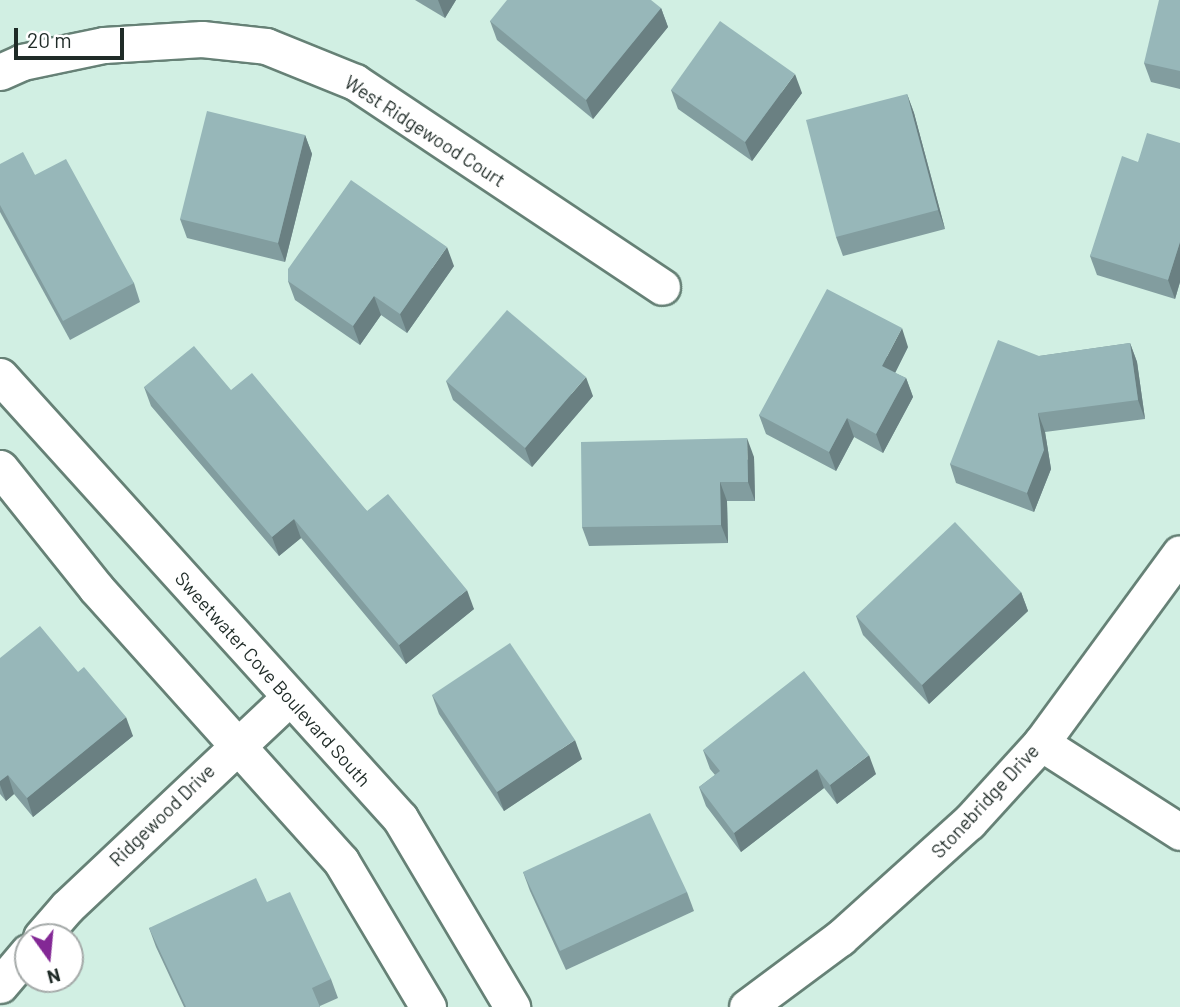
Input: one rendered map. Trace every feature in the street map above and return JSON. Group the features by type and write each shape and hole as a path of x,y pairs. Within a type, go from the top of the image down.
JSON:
{"street":[{"name":"West Ridgewood Court","path":"0,72 22,62 104,45 202,39 266,47 355,82 662,287"},
{"name":"Sweetwater Cove Boulevard South","path":"0,376 288,699 400,818 512,1007"},
{"path":"0,468 96,589 234,747 341,861 428,1007"},
{"name":"Stonebridge Drive","path":"747,1007 910,879 970,822 1041,743 1180,553"},
{"name":"Ridgewood Drive","path":"55,923 234,747 288,699"},
{"path":"1041,743 1180,832"},
{"path":"0,985 14,968"}],"building":[{"path":"507,0 651,0 661,8 586,100 490,21"},
{"path":"1159,0 1180,0 1180,71 1144,63"},
{"path":"720,21 795,74 745,142 671,90"},
{"path":"907,94 938,210 836,237 806,120"},
{"path":"207,111 305,135 278,243 180,219"},
{"path":"1147,133 1180,143 1180,242 1168,280 1090,256 1122,156 1138,162"},
{"path":"23,152 35,175 66,159 134,283 63,321 0,205 0,164"},
{"path":"351,180 447,247 400,314 374,296 353,326 288,281 288,269"},
{"path":"827,289 902,328 882,366 906,378 876,434 847,418 829,452 759,415"},
{"path":"507,310 586,377 525,448 446,381"},
{"path":"998,340 1039,356 1130,343 1138,400 1038,413 1044,450 1027,493 950,464"},
{"path":"194,346 231,390 252,373 367,511 388,494 467,590 399,645 294,519 272,537 144,387"},
{"path":"747,438 748,482 720,482 721,525 582,527 581,442"},
{"path":"955,522 1021,592 922,685 856,616"},
{"path":"40,626 78,672 84,667 126,717 27,798 8,775 0,781 0,658"},
{"path":"510,643 575,740 497,792 432,695"},
{"path":"804,671 869,755 830,785 817,769 734,833 699,787 720,771 703,750"},
{"path":"650,813 687,892 560,951 523,872"},
{"path":"256,878 267,902 290,892 331,979 312,988 320,1007 186,1007 149,928"}]}
